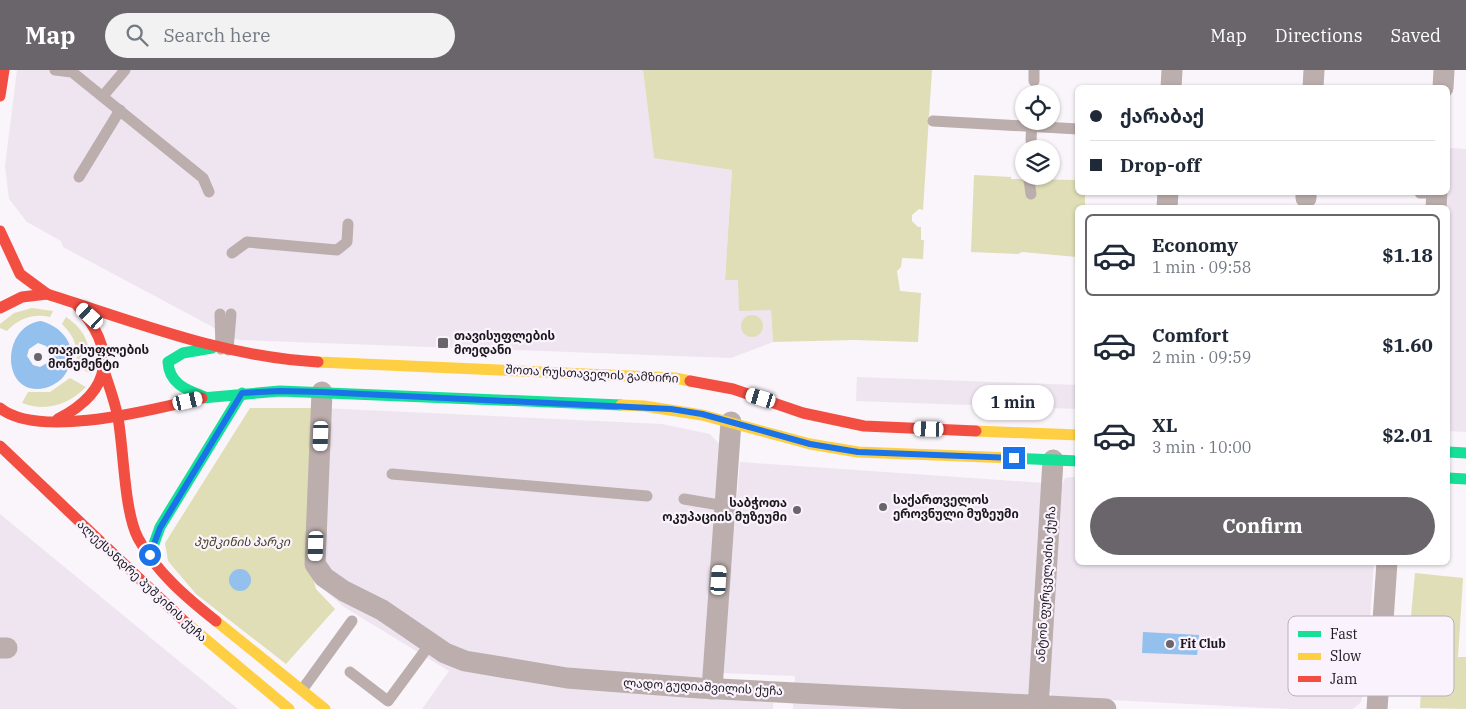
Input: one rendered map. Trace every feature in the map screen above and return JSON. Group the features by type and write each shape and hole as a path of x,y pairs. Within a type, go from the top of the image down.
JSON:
{"main road":[{"path":"0,96 4,70"},
{"path":"0,231 20,274 48,294"},
{"path":"0,308 17,298 32,294 48,294 222,349"},
{"path":"56,420 82,406 100,382 104,367 104,349 99,332 90,316 76,304"},
{"path":"205,397 174,382 169,376 168,362 174,356 181,353 222,349"},
{"name":"შოთა რუსთაველის გამზირი","path":"222,349 250,355 313,361 675,378 733,389 803,413 864,426 1075,435"},
{"path":"104,367 118,418 134,528 150,555"},
{"path":"0,408 24,420 40,422 118,418 205,397 280,391 644,406 702,414 810,444 858,452 1075,461"},
{"path":"150,555 160,528 242,393"},
{"name":"ალექსანდრე პუშკინის ქუჩა","path":"0,446 195,632 289,709"},
{"path":"1450,452 1466,453"},
{"path":"1450,478 1466,479"},
{"name":"ალექსანდრე პუშკინის ქუჩა","path":"150,555 185,596 325,709"}],"street":[{"path":"1171,85 1172,70"},
{"path":"1313,85 1314,70"},
{"path":"1443,85 1444,70"},
{"name":"ლადო გუდიაშვილის ქუჩა","path":"322,392 315,564 324,578 382,610 430,644 464,661 566,678 712,689 784,701 953,700 1038,707 1106,709"},
{"path":"712,689 732,422"},
{"name":"ანტონ ფურცელაძის ქუჩა","path":"1038,707 1053,460"},
{"path":"1383,616 1387,565"},
{"path":"1377,709 1378,696"}],"lane":[{"path":"55,70 72,72 103,96 203,178 209,192"},
{"path":"103,96 124,70"},
{"path":"79,177 120,110"},
{"path":"933,121 1015,123"},
{"path":"1060,127 1075,129"},
{"path":"1031,140 1032,130"},
{"path":"1030,185 1031,194"},
{"path":"232,253 247,242 337,250 347,242 348,224"},
{"path":"222,349 225,314"},
{"path":"392,474 647,496"},
{"path":"684,498 725,506"},
{"path":"302,690 352,621"},
{"path":"350,672 388,701 430,644"}],"shaded area":[{"path":"17,70 643,70 654,157 732,170 725,280 738,280 771,310 773,342 731,358 240,340 224,336 211,326 63,247 61,241 27,222 9,199 5,166"},
{"path":"1450,148 1466,149 1466,432 1450,431 1450,205 1447,205 1448,195 1450,195"},
{"path":"857,377 1075,385 1075,409 856,401"},
{"path":"322,408 662,424 710,434 725,450 708,696 773,703 773,709 422,709 449,671 344,607 327,592 322,580"},
{"path":"740,462 1045,483 1029,709 793,709 795,676 722,673"},
{"path":"1075,477 1075,565 1374,565 1370,616 1288,616 1288,696 1362,696 1361,702 1353,709 1289,709 1052,697 1048,686 1060,490 1065,478"},
{"path":"0,514 180,662 238,709 0,709"}],"green space":[{"path":"643,70 932,70 923,210 919,209 912,215 912,221 918,227 921,227 921,240 924,240 923,259 902,258 901,267 897,271 900,291 921,293 918,342 854,340 773,342 771,310 739,311 738,280 725,280 732,170 654,158"},
{"path":"974,175 1011,177 1011,179 1015,179 1015,185 1060,185 1060,180 1075,180 1075,195 1085,195 1085,205 1075,205 1075,257 1022,252 1018,254 971,252"},
{"path":"32,308 53,311 50,317 38,316 21,320 7,331 0,328 0,324 14,313"},
{"path":"752,315 762,322 763,326 756,336 752,337 742,330 741,326 748,316"},
{"path":"66,317 79,329 87,341 91,374 76,366 77,354 75,343 62,324"},
{"path":"70,378 86,387 72,398 48,407 31,406 22,403 28,392 50,392"},
{"name":"პუშკინის პარკი","path":"250,408 311,408 313,578 316,589 335,609 286,664 196,594 168,561 165,543"},
{"path":"1415,573 1463,578 1458,657 1466,657 1466,709 1420,708 1421,696 1454,696 1454,616 1411,616"}],"water":[{"name":"თავისუფლების მონუმენტი","path":"41,321 50,324 58,329 69,342 71,359 69,367 60,380 45,388 31,388 20,382 14,373 11,360 13,347 18,335 28,326","holes":["38,343 46,346 50,352 47,363 40,367 33,365 27,356 29,349"]},
{"path":"240,569 248,572 251,580 248,588 240,591 232,588 229,580 232,572"},
{"name":"Fit Club","path":"1143,632 1199,635 1197,655 1142,653"}],"traffic: fast":[{"path":"205,397 186,389 175,381 169,370 168,362 183,353 212,348"},
{"path":"202,398 280,391 621,405"},
{"path":"150,555 160,527 242,393"},
{"path":"1450,452 1466,453"},
{"path":"1012,458 1075,461"},
{"path":"1450,478 1466,479"}],"traffic: slow":[{"path":"318,362 675,378 690,381"},
{"path":"621,405 644,406 702,415 810,444 858,452 1012,458"},
{"path":"976,431 1075,435"},
{"path":"184,621 289,709"},
{"path":"216,621 325,709"}],"traffic: jam":[{"path":"0,96 4,70"},
{"path":"0,231 20,274 47,294"},
{"path":"0,308 22,297 47,294 147,327 214,346 283,359 318,362"},
{"path":"58,419 77,408 90,395 99,382 103,368 103,353 98,337 76,304"},
{"path":"103,367 117,412 127,497 133,526 138,538 163,573 183,594 216,621"},
{"path":"690,381 733,389 803,413 864,426 976,431"},
{"path":"0,408 18,417 42,421 69,422 156,409 202,398"},
{"path":"0,446 184,621"}],"place":[{"name":"თავისუფლების მოედანი","path":"443,343"},
{"name":"თავისუფლების მონუმენტი","path":"38,357"},
{"name":"საქართველოს ეროვნული მუზეუმი","path":"883,507"},
{"name":"საბჭოთა ოკუპაციის მუზეუმი","path":"797,510"},
{"name":"Fit Club","path":"1170,644"}],"route":[{"path":"150,555 160,528 242,393 280,391 322,392 644,406 702,414 834,449 858,452 1014,458"}]}
